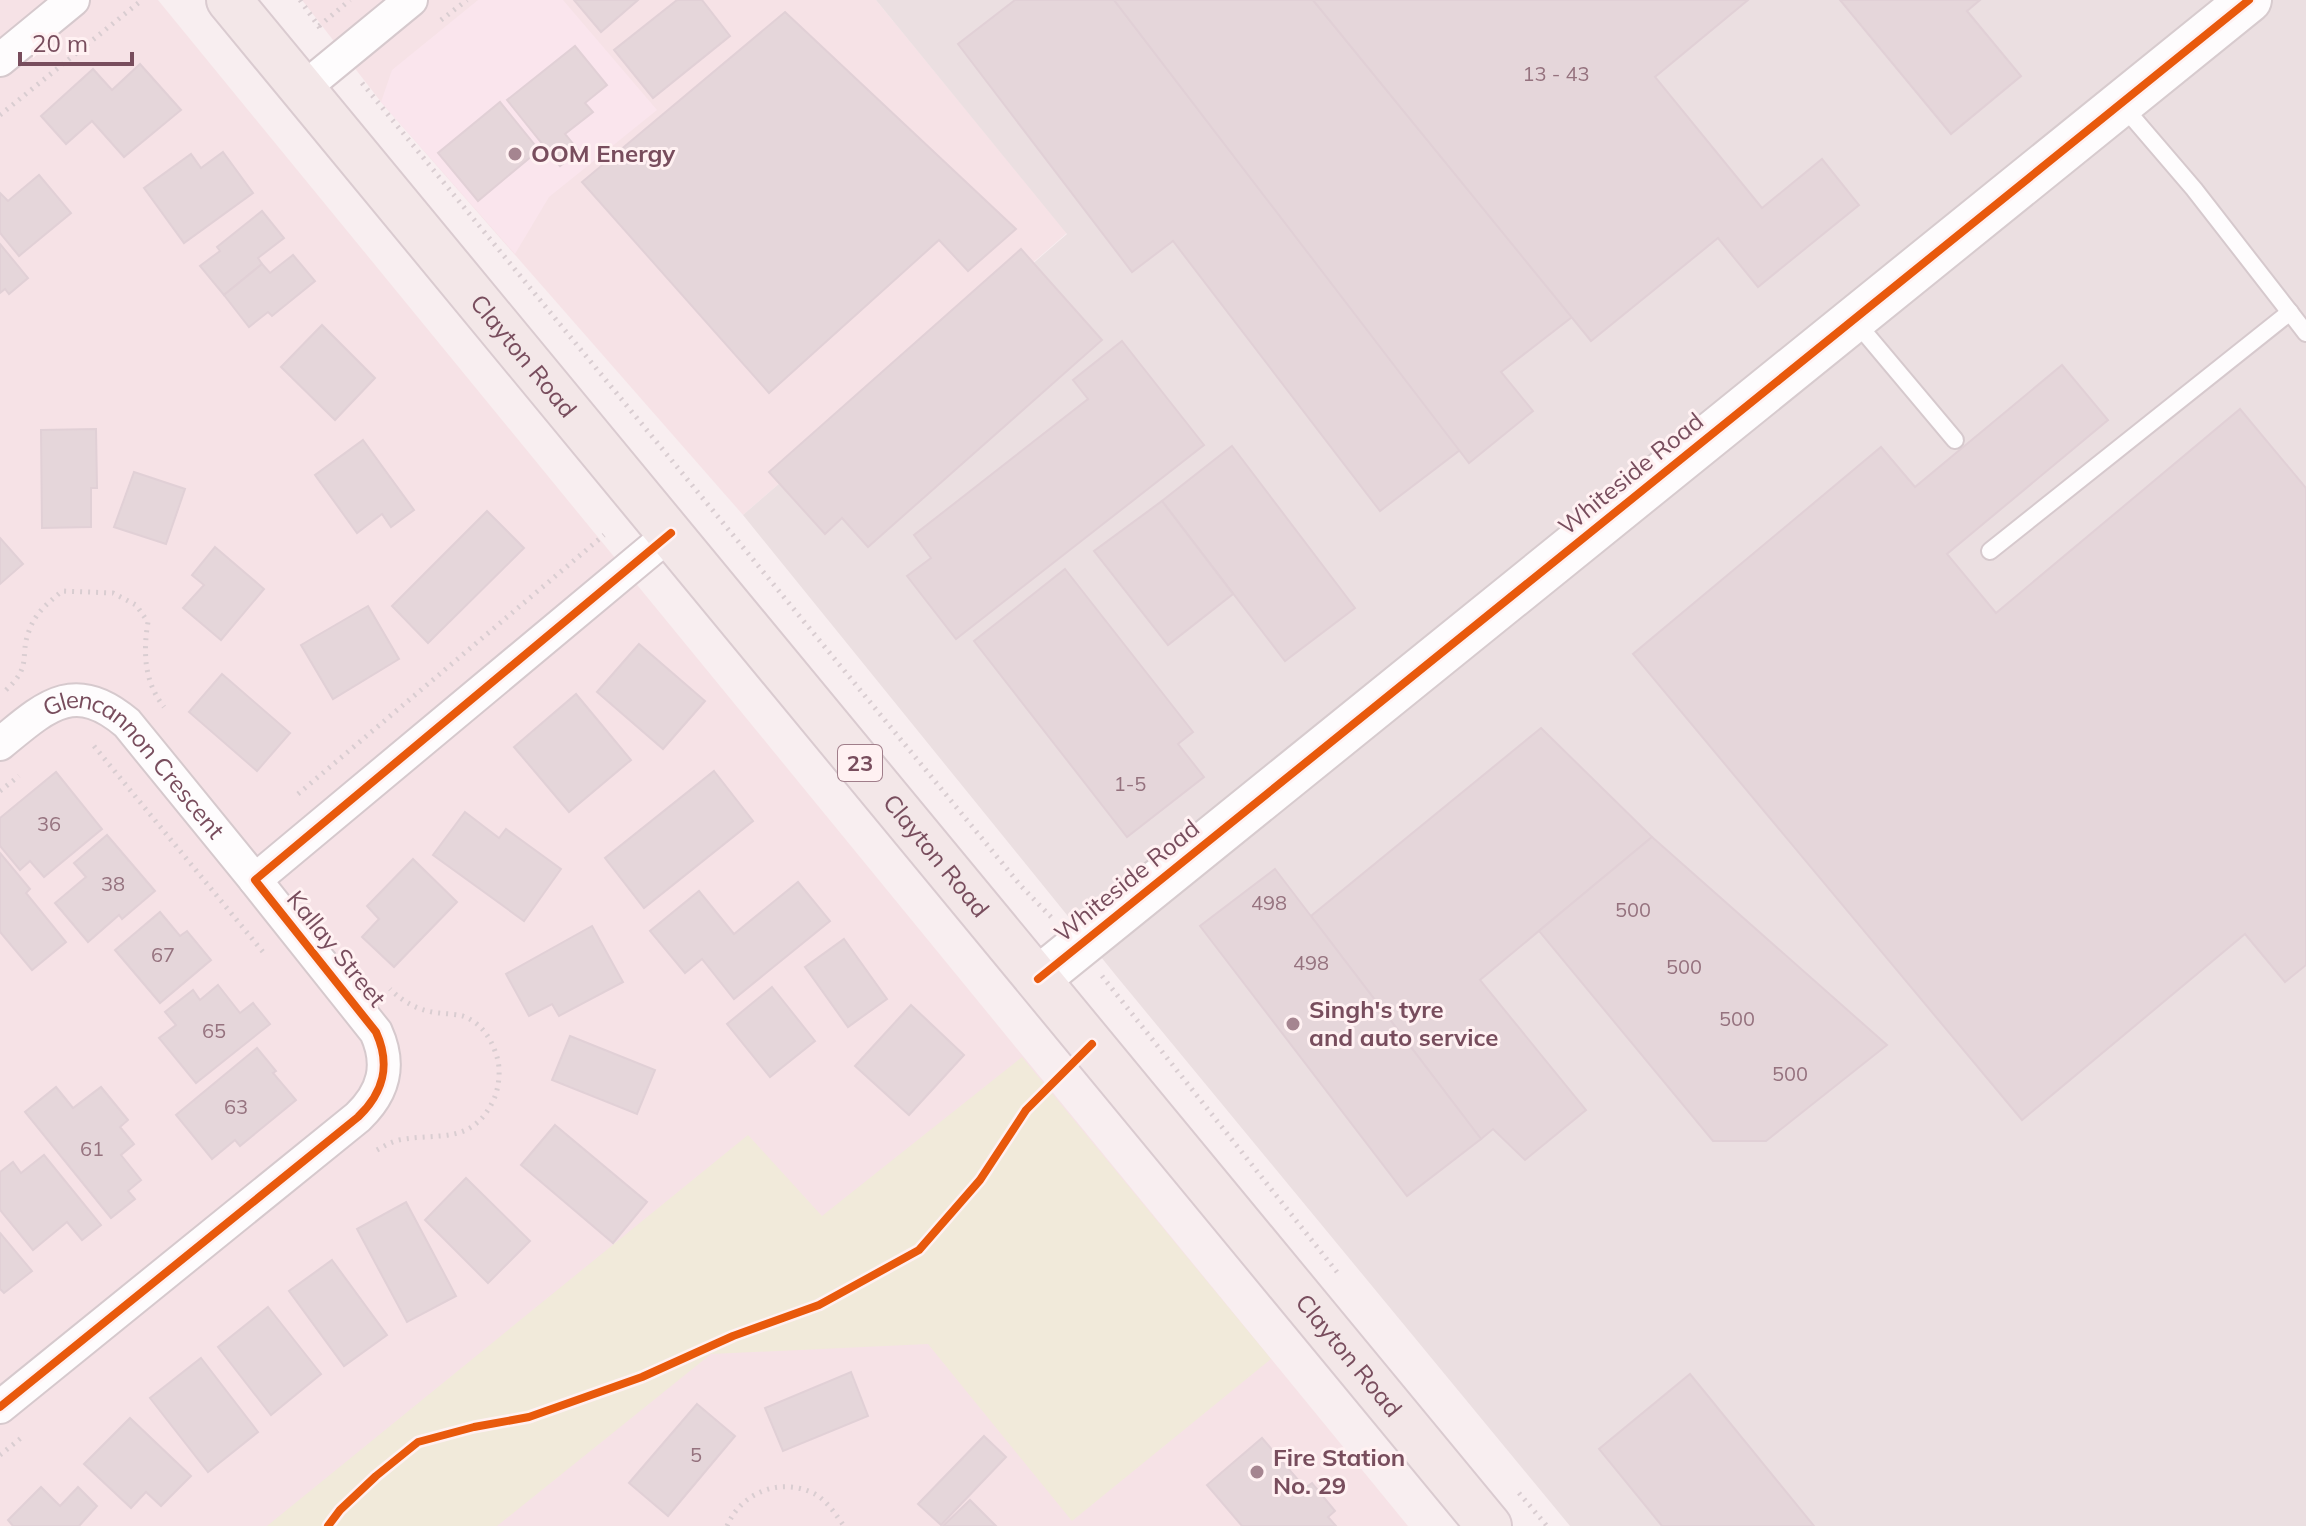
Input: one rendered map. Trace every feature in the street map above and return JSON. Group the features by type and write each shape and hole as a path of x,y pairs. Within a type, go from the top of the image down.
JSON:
{"main road":[{"name":"Clayton Road","path":"229,0 1489,1526"}],"street":[{"path":"0,60 73,0"},
{"path":"304,88 411,0"},
{"name":"Whiteside Road","path":"1038,979 2249,0"},
{"name":"Kallay Street","path":"0,1407 358,1117 379,1091 385,1074 385,1058 376,1032 255,880 671,533"},
{"name":"Glencannon Crescent","path":"0,744 44,708 56,703 76,699 105,706 127,723 255,880"}],"lane":[{"path":"2121,104 2194,189 2306,333"},
{"path":"1990,551 2290,312"},
{"path":"1854,319 1955,440"}],"path":[{"path":"0,115 142,0"},
{"path":"300,0 341,57 1021,886 1078,946 1346,1283"},
{"path":"319,26 350,0"},
{"path":"294,798 604,535"},
{"path":"0,696 18,679 26,660 28,632 40,610 62,591 113,593 136,605 148,622 144,648 147,672 158,700 167,712"},
{"path":"89,739 269,959"},
{"path":"0,791 23,773"},
{"path":"376,1150 396,1141 442,1138 465,1131 489,1110 498,1089 498,1061 490,1038 481,1027 463,1016 434,1013 404,1002 382,980"},
{"path":"0,1455 24,1436"},
{"path":"727,1526 746,1498 778,1485 814,1493 834,1511 844,1526"},
{"path":"1517,1490 1547,1526"}],"shaded area":[{"path":"0,0 158,0 1408,1526 0,1526"},
{"path":"302,0 876,0 1067,233 743,515 381,102"},
{"name":"OOM Energy","path":"478,0 563,0 657,110 549,197 515,254 381,102 392,70"},
{"path":"876,0 2306,0 2306,1526 1570,1526 1118,978 743,515 1067,234"},
{"path":"1022,1057 1271,1359 1072,1521 928,1344 711,1354 497,1526 267,1526 748,1135 822,1216"}],"building":[{"path":"574,0 638,0 601,32"},
{"path":"677,0 702,0 730,36 653,98 614,50"},
{"path":"1015,0 1114,0 1460,450 1380,511 1173,241 1132,272 958,44"},
{"path":"1114,0 1313,0 1572,317 1501,372 1533,411 1469,463"},
{"path":"1313,0 1748,0 1655,77 1762,208 1822,159 1859,205 1758,287 1718,238 1591,341"},
{"path":"1840,0 1980,0 1967,11 2021,76 1951,134"},
{"path":"785,12 1016,229 968,271 939,240 769,393 582,182"},
{"path":"575,46 607,85 585,103 593,112 565,134 579,151 560,166 507,100"},
{"path":"140,64 181,110 124,157 92,121 66,144 41,116 93,69 112,90"},
{"path":"500,102 539,150 478,201 438,153"},
{"path":"223,152 253,193 184,243 144,188 191,154 201,168"},
{"path":"39,175 71,213 19,256 0,233 0,193 8,201"},
{"path":"262,211 284,238 258,258 262,264 224,295 200,266 220,251 217,247"},
{"path":"0,244 28,278 9,294 5,289 0,293"},
{"path":"1021,249 1102,340 868,547 842,518 825,534 769,472"},
{"path":"293,255 315,281 272,316 268,312 249,327 224,295 262,264 270,273"},
{"path":"322,325 375,378 335,420 281,367"},
{"path":"1122,341 1204,445 956,639 907,576 931,558 914,535 1088,399 1073,380"},
{"path":"2062,365 2108,420 1947,554 1996,613 2240,409 2306,488 2306,965 2285,982 2245,934 2022,1120 1633,654 1881,447 1915,487"},
{"path":"96,429 97,488 91,488 91,527 42,528 41,430"},
{"path":"363,440 414,510 391,527 382,514 357,533 315,475"},
{"path":"1232,446 1355,608 1285,661 1162,501"},
{"path":"134,472 185,489 166,544 114,527"},
{"path":"1162,501 1233,594 1168,645 1094,551"},
{"path":"487,511 524,548 428,643 392,606"},
{"path":"0,538 23,564 0,584"},
{"path":"215,547 264,589 221,640 183,608 204,585 192,575"},
{"path":"1065,569 1193,732 1178,744 1204,777 1127,837 974,641"},
{"path":"368,606 399,659 333,699 301,645"},
{"path":"639,644 705,701 663,749 597,692"},
{"path":"222,674 290,733 257,771 189,712"},
{"path":"576,694 631,760 569,812 514,747"},
{"path":"1541,728 1652,837 1480,980 1586,1110 1525,1160 1493,1129 1481,1139 1311,916"},
{"path":"714,771 753,821 644,908 605,858"},
{"path":"56,772 102,829 44,877 30,861 20,870 0,846 0,818"},
{"path":"465,812 499,838 506,829 561,869 524,921 433,855"},
{"path":"107,835 155,891 122,919 119,915 88,942 55,903 86,877 74,863"},
{"path":"1652,837 1887,1045 1766,1141 1713,1141 1539,931"},
{"path":"0,853 30,889 26,893 66,942 32,970 0,932"},
{"path":"413,859 457,902 394,967 362,937 379,919 367,906"},
{"path":"1275,869 1481,1139 1407,1196 1200,926"},
{"path":"798,882 830,921 734,999 702,959 685,973 650,931 699,891 734,934"},
{"path":"160,912 180,936 187,931 211,960 160,1003 115,950"},
{"path":"592,926 623,982 559,1016 552,1004 529,1016 506,974"},
{"path":"844,939 887,999 848,1027 805,967"},
{"path":"218,985 240,1013 253,1003 270,1024 196,1083 159,1038 176,1025 165,1012 193,990 200,1000"},
{"path":"772,987 815,1041 770,1077 727,1024"},
{"path":"911,1005 964,1055 909,1115 855,1066"},
{"path":"570,1036 655,1070 637,1114 552,1080"},
{"path":"257,1048 296,1100 240,1146 235,1140 212,1159 176,1115"},
{"path":"56,1087 73,1108 101,1087 128,1120 120,1127 134,1144 121,1155 141,1180 128,1191 135,1199 111,1218 25,1112"},
{"path":"555,1125 647,1202 613,1243 521,1165"},
{"path":"44,1155 101,1225 82,1240 67,1222 33,1250 0,1210 0,1172 13,1162 21,1173"},
{"path":"466,1178 530,1241 488,1283 425,1220"},
{"path":"406,1202 456,1296 407,1322 357,1229"},
{"path":"0,1233 32,1271 4,1293 0,1289"},
{"path":"332,1260 387,1335 344,1366 289,1291"},
{"path":"268,1307 321,1374 271,1415 218,1347"},
{"path":"201,1358 258,1432 208,1472 150,1398"},
{"path":"851,1372 868,1416 783,1451 765,1408"},
{"path":"1690,1374 1814,1526 1662,1526 1599,1449"},
{"path":"697,1404 735,1436 668,1516 629,1483"},
{"path":"130,1418 191,1476 161,1506 146,1492 131,1508 84,1464"},
{"path":"984,1436 1006,1457 941,1525 918,1504"},
{"name":"Fire Station No. 29","path":"1262,1438 1305,1488 1312,1483 1335,1511 1328,1517 1336,1526 1242,1526 1207,1485"},
{"path":"41,1487 60,1506 78,1487 97,1506 79,1526 13,1526 8,1520"},
{"path":"970,1500 996,1526 943,1526"}],"cycle path":[{"path":"1038,979 2249,0"},
{"path":"0,1407 358,1117 379,1088 384,1067 376,1032 255,880 671,533"},
{"path":"328,1526 340,1510 376,1476 418,1442 529,1417 642,1377 733,1336 819,1305 919,1250 980,1180 1026,1110 1092,1044"}],"place":[{"name":"OOM Energy","path":"515,154"},
{"name":"Singh's tyre and auto service","path":"1293,1024"},
{"name":"Fire Station No. 29","path":"1257,1472"}]}
